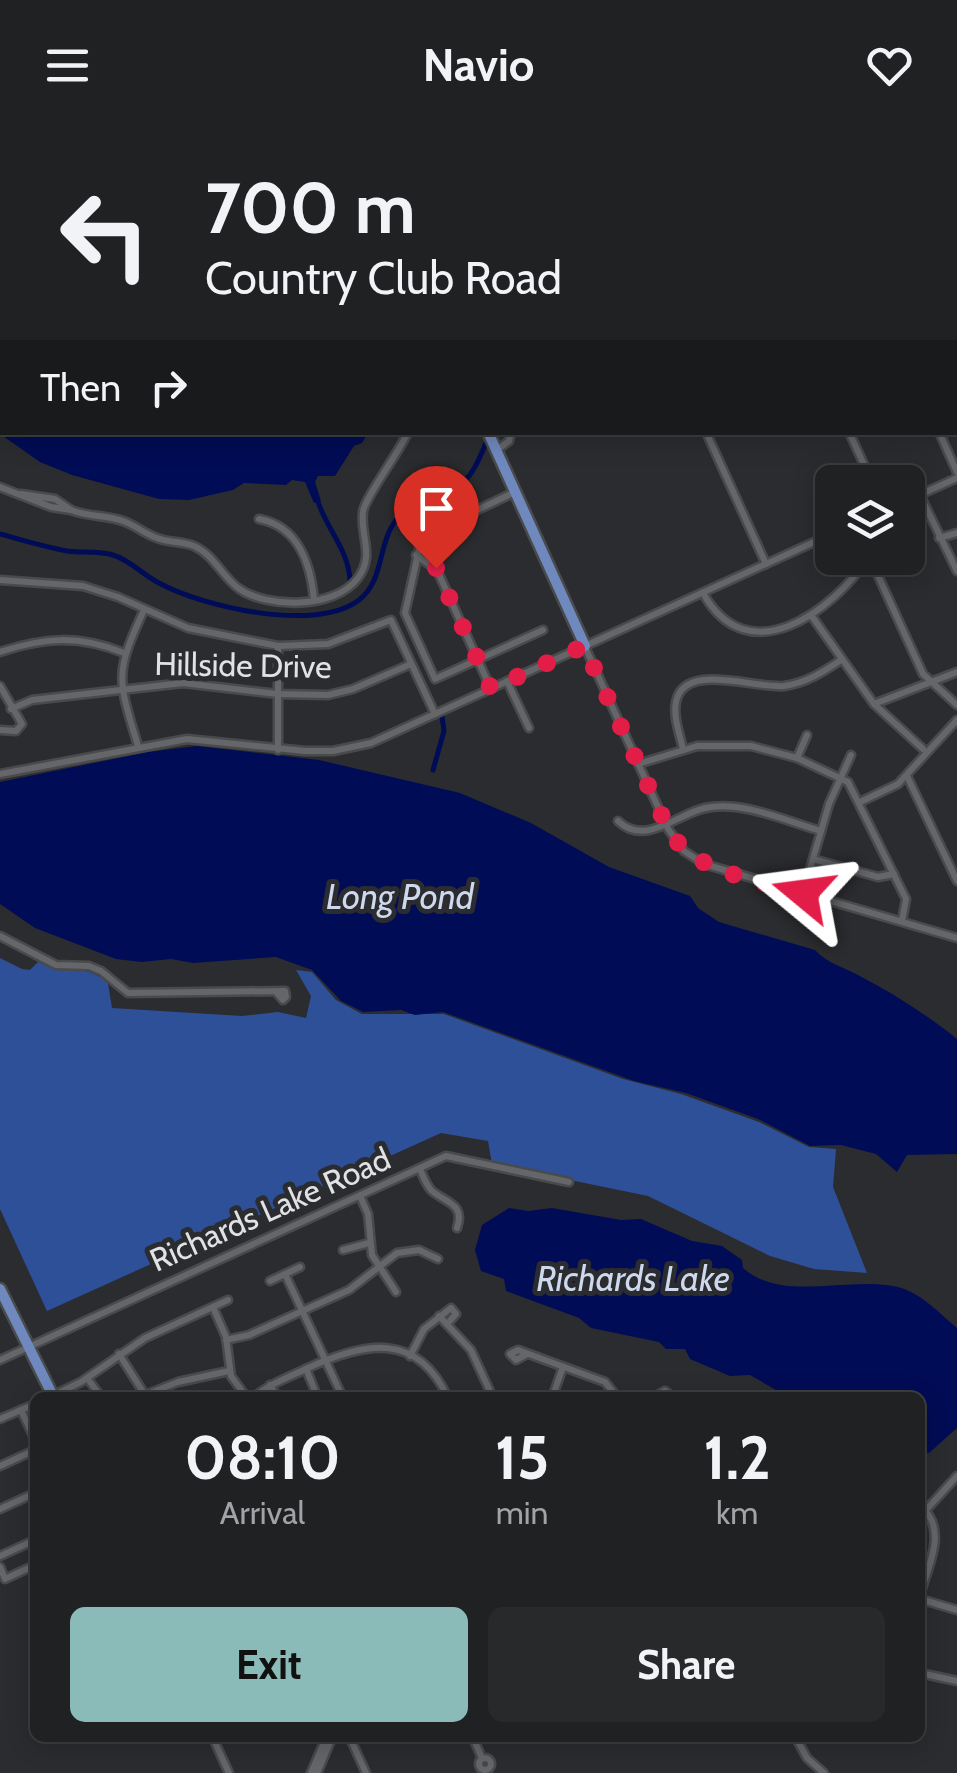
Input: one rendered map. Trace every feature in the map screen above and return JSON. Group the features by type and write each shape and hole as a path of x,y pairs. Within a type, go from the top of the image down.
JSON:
{"main road":[{"path":"491,439 584,646"},
{"path":"0,1288 48,1392"}],"street":[{"path":"0,487 50,507 124,521 156,538 198,548 230,582 250,595 290,602 314,600 344,591 362,572 368,548 364,507 407,435"},
{"path":"491,439 507,444 510,435"},
{"path":"707,435 766,564"},
{"path":"850,435 864,465"},
{"path":"925,492 957,475 940,435"},
{"path":"515,492 433,531 416,556 405,613 435,679 542,630"},
{"path":"925,506 957,571"},
{"path":"259,519 283,528 297,543 309,568 314,600"},
{"path":"940,538 957,533"},
{"path":"0,774 138,746 204,738 314,752 357,746 815,542"},
{"path":"416,556 437,570 491,689"},
{"path":"703,592 717,614 732,624 753,631 782,629 811,616 855,575"},
{"path":"877,575 930,682 957,704"},
{"path":"0,580 83,586 188,628 278,646 310,647 336,642 391,620 435,714"},
{"path":"138,746 121,690 124,653 144,610"},
{"path":"811,616 874,704 923,749"},
{"path":"227,637 230,627"},
{"path":"0,652 70,639 94,641 124,653"},
{"path":"278,646 278,750"},
{"path":"584,646 665,824 684,851 704,864 957,938"},
{"path":"684,749 675,708 678,695 689,683 712,679 785,686 815,676 841,660"},
{"name":"Hillside Drive","path":"10,709 32,700 193,683 278,694 345,692 411,664"},
{"path":"874,704 957,672"},
{"path":"507,681 529,728"},
{"path":"0,686 22,726 16,731 0,730"},
{"path":"860,802 907,776 957,720"},
{"path":"797,758 807,735"},
{"path":"638,764 684,749 739,745 797,758 841,778 853,788 906,899 902,921"},
{"path":"803,893 820,831 851,755"},
{"path":"907,776 957,881"},
{"path":"618,820 639,831 654,830 696,810 722,806 820,831"},
{"path":"813,859 878,877 894,874"},
{"path":"946,935 957,930"},
{"path":"0,936 56,965 100,970 128,993 276,992"},
{"name":"Richards Lake Road","path":"0,1360 446,1156 568,1182"},
{"path":"420,1168 429,1188 456,1207 460,1217 456,1228"},
{"path":"358,1197 367,1219 368,1243 396,1292"},
{"path":"344,1250 368,1243"},
{"path":"226,1340 249,1336 354,1288 392,1256 408,1250 424,1252 438,1260"},
{"path":"270,1280 300,1267"},
{"path":"286,1274 340,1392"},
{"path":"60,1392 119,1354 228,1300"},
{"path":"213,1306 226,1340 229,1371 244,1392"},
{"path":"410,1356 424,1329 447,1309 453,1309 456,1314 448,1324"},
{"path":"439,1316 473,1353 490,1392"},
{"path":"259,1392 324,1360 366,1347 386,1348 410,1356 434,1374 444,1392"},
{"path":"119,1354 143,1392"},
{"path":"527,1354 605,1382 613,1392"},
{"path":"554,1392 564,1367"},
{"path":"306,1368 316,1392"},
{"path":"155,1392 178,1382 229,1371"},
{"path":"87,1378 98,1392"},
{"path":"270,1385 274,1392"},
{"path":"0,1420 30,1406"},
{"path":"21,1410 30,1429"},
{"path":"0,1466 30,1452"},
{"path":"925,1505 957,1476"},
{"path":"0,1509 30,1495"},
{"path":"925,1510 934,1523 936,1539 925,1579"},
{"path":"0,1556 30,1542"},
{"path":"0,1567 5,1578 30,1567"},
{"path":"925,1599 957,1610"},
{"path":"925,1674 957,1681"},
{"path":"215,1742 229,1773"},
{"path":"314,1773 327,1742"},
{"path":"352,1742 366,1773"},
{"path":"475,1742 482,1758"},
{"path":"798,1742 824,1773"}],"shaded area":[{"path":"0,958 22,969 30,970 38,962 91,973 108,983 112,1008 242,1016 278,1012 306,1018 311,996 296,970 312,972 336,1000 362,1014 444,1014 623,1079 681,1094 759,1122 809,1147 836,1149 833,1187 867,1273 814,1269 770,1256 648,1196 492,1164 488,1141 441,1133 47,1311 0,1209"}],"water":[{"path":"1,435 367,435 354,446 335,476 318,476 315,482 321,501 314,503 305,482 292,480 286,485 244,483 233,490 189,500 159,499 40,462"},
{"name":"Long Pond","path":"197,746 319,760 460,793 531,823 609,867 690,896 698,908 719,922 815,950 908,1004 957,1039 957,1154 907,1155 897,1172 876,1154 841,1145 810,1146 758,1119 686,1093 634,1081 443,1012 363,1012 341,1001 312,970 276,957 193,963 116,959 35,928 0,904 0,782"},
{"name":"Richards Lake","path":"509,1208 552,1208 621,1220 641,1219 692,1241 722,1246 742,1260 743,1268 776,1284 874,1284 911,1292 957,1328 957,1428 925,1453 925,1392 779,1392 750,1375 730,1376 690,1359 685,1349 666,1349 659,1342 591,1328 579,1318 506,1291 504,1279 481,1271 475,1250 482,1225"}],"waterway":[{"path":"0,534 67,551 113,555 178,592 230,608 316,615 340,610 367,592 397,519 469,476 490,435"},
{"path":"318,502 342,550 350,581"},
{"path":"433,770 444,731 442,716"}],"route":[{"path":"436,568 491,689 584,646 668,829 684,851 704,864 803,893"}]}
